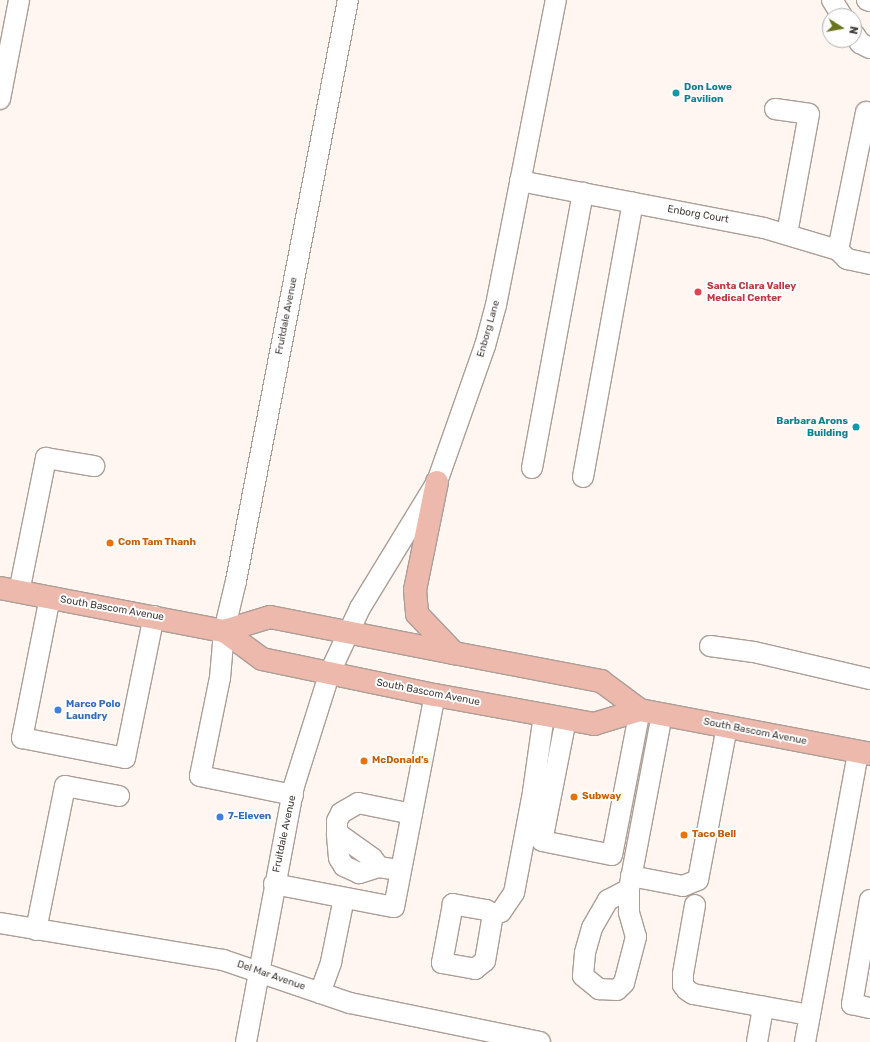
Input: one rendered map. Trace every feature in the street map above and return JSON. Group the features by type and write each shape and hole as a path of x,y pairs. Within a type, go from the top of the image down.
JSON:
{"main road":[{"path":"436,482 414,590 417,614 454,653"},
{"name":"South Bascom Avenue","path":"10,590 154,616 224,631 262,659 435,695 594,724 640,710"},
{"name":"South Bascom Avenue","path":"224,631 270,618 347,632 601,681 640,710 864,753"}],"street":[{"path":"0,99 19,0"},
{"name":"Fruitdale Avenue","path":"293,795 200,776 220,678 224,631 238,573 348,0"},
{"name":"Enborg Lane","path":"347,632 436,482 485,346 496,305 556,0"},
{"path":"866,0 870,1"},
{"path":"775,109 809,114 787,234"},
{"path":"838,250 866,112"},
{"name":"Enborg Court","path":"520,181 787,234 838,250 847,259 870,264"},
{"path":"532,468 583,193"},
{"path":"583,477 634,203"},
{"path":"10,590 46,458 94,466"},
{"path":"50,598 22,738 125,758 154,616"},
{"name":"Fruitdale Avenue","path":"246,1042 274,884 293,795 308,737 330,672 347,632"},
{"path":"710,646 754,652 870,679"},
{"path":"274,884 394,907 435,695"},
{"path":"566,719 542,841 612,855 640,710"},
{"path":"662,714 630,882 683,886 698,880 728,728"},
{"path":"493,914 501,912 514,893 533,792 544,715"},
{"path":"805,1042 864,753"},
{"path":"36,930 65,786 119,796"},
{"path":"401,871 379,867 359,873 344,866 339,858 337,821 341,813 358,803 412,814"},
{"path":"320,993 331,962 344,898"},
{"path":"870,900 852,1004 870,1008"},
{"path":"696,905 683,985 693,994 810,1015"},
{"name":"Del Mar Avenue","path":"0,923 223,960 350,1003 489,1037 540,1042"},
{"path":"756,1042 763,1007"}],"place":[{"name":"Don Lowe Pavilion","path":"676,93"},
{"name":"Santa Clara Valley Medical Center","path":"698,292"},
{"name":"Barbara Arons Building","path":"856,427"},
{"name":"Com Tam Thanh","path":"110,543"},
{"name":"Marco Polo Laundry","path":"58,710"},
{"name":"McDonald's","path":"364,761"},
{"name":"Subway","path":"574,797"},
{"name":"7-Eleven","path":"220,817"},
{"name":"Taco Bell","path":"684,835"}]}
